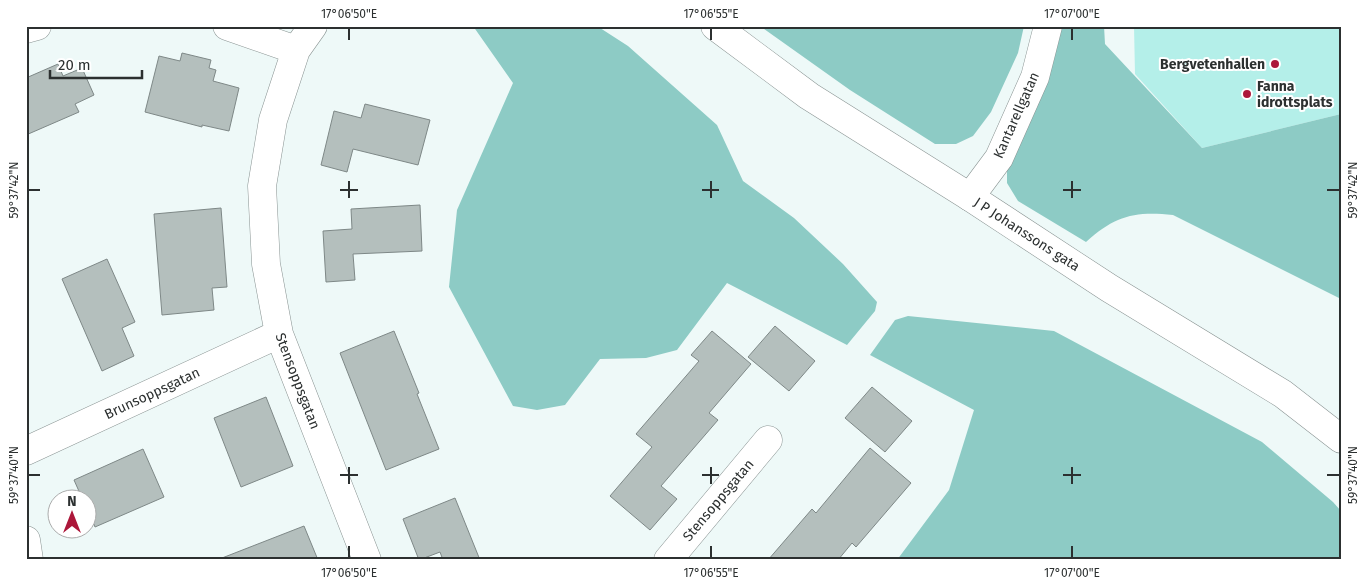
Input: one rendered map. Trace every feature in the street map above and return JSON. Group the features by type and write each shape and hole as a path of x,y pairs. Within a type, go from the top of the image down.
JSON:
{"street":[{"path":"26,29 36,26"},
{"path":"227,26 296,50"},
{"name":"Stensoppsgatan","path":"313,26 296,50 273,120 262,186 266,264 279,334 367,560"},
{"name":"J P Johanssons gata","path":"715,26 809,96 970,197 1109,288 1283,394 1341,439"},
{"name":"Kantarellgatan","path":"970,197 999,158 1035,77 1048,26"},
{"name":"Brunsoppsgatan","path":"26,451 279,334"},
{"name":"Stensoppsgatan","path":"668,560 768,440"},
{"path":"26,540 28,560"}],"shaded area":[{"path":"473,26 597,26 628,46 717,125 743,181 794,218 843,264 877,302 875,311 847,345 727,283 677,350 646,358 600,359 565,405 537,410 513,406 449,287 457,210 513,83"},
{"path":"760,26 1024,26 1018,53 991,112 973,136 956,144 935,144 850,90"},
{"path":"1062,26 1104,26 1105,44 1202,148 1341,114 1341,299 1173,215 1147,214 1126,217 1106,226 1086,242 1018,201 1007,183 1007,163 1048,78"},
{"name":"Fanna idrottsplats","path":"1134,26 1341,26 1341,114 1202,148 1135,74"},
{"path":"908,316 1054,331 1262,442 1333,502 1341,511 1341,560 897,560 949,490 974,410 870,355 895,320"}],"building":[{"path":"182,53 211,60 209,68 216,70 213,81 239,88 229,131 202,125 202,127 145,112 159,56 180,61"},
{"path":"58,64 63,76 82,68 94,95 75,104 79,112 26,135 26,78"},
{"path":"365,104 430,120 418,165 353,149 347,172 321,165 334,111 361,118"},
{"path":"420,205 422,251 353,254 355,280 326,282 323,231 352,229 351,209"},
{"path":"221,208 227,287 212,288 214,310 162,315 154,214"},
{"path":"107,259 135,322 122,328 134,356 102,371 62,279"},
{"path":"775,326 815,361 789,391 748,357"},
{"path":"394,331 439,449 386,470 340,353"},
{"path":"712,331 751,364 709,413 718,420 661,486 677,499 650,530 610,496 652,447 636,434 699,361 691,355"},
{"path":"872,387 912,421 885,452 845,418"},
{"path":"266,397 293,466 241,487 214,418"},
{"path":"870,448 911,483 856,547 852,543 838,560 768,560 812,509 816,513"},
{"path":"143,449 164,497 98,526 98,488 78,488 74,480"},
{"path":"455,498 480,560 443,560 440,552 419,560 403,519"},
{"path":"304,526 318,560 222,560 222,558"}],"place":[{"name":"Bergvetenhallen","path":"1275,64"},
{"name":"Fanna idrottsplats","path":"1247,94"}]}
